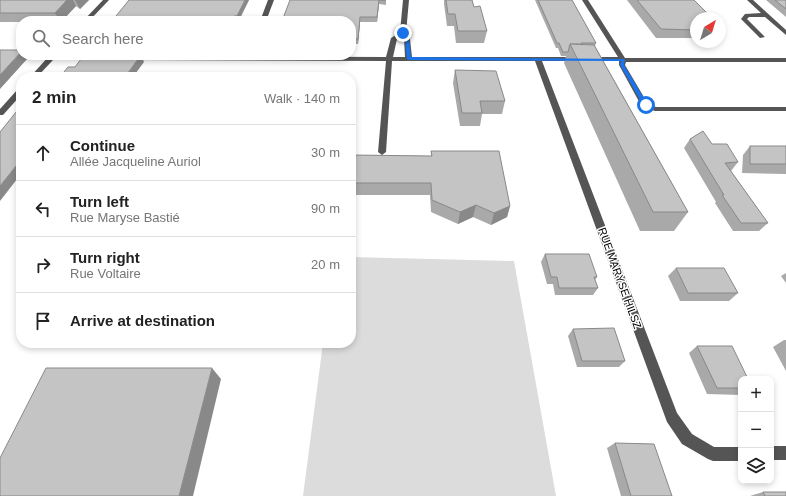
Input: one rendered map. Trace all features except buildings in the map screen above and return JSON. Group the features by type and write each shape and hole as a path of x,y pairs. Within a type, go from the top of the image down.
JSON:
{"street":[{"path":"91,16 106,0"},
{"path":"265,16 271,0"},
{"path":"406,0 403,33 407,40 409,59"},
{"path":"585,0 623,60 622,65 646,105 655,109 786,109"},
{"path":"750,0 786,33"},
{"path":"762,37 744,19 747,15 767,15"},
{"path":"382,152 389,59 394,38 403,33"},
{"path":"356,59 786,60"},
{"name":"RUE MARYSE HILSZ","path":"538,59 672,417 687,439 713,454 738,454"},
{"path":"39,72 49,60"},
{"path":"0,113 16,96"},
{"path":"774,453 786,453"}],"shaded area":[{"path":"356,257 514,261 556,496 303,496 322,348 356,348"}],"route":[{"path":"403,33 407,40 409,59 623,60 622,65 646,105"}]}
